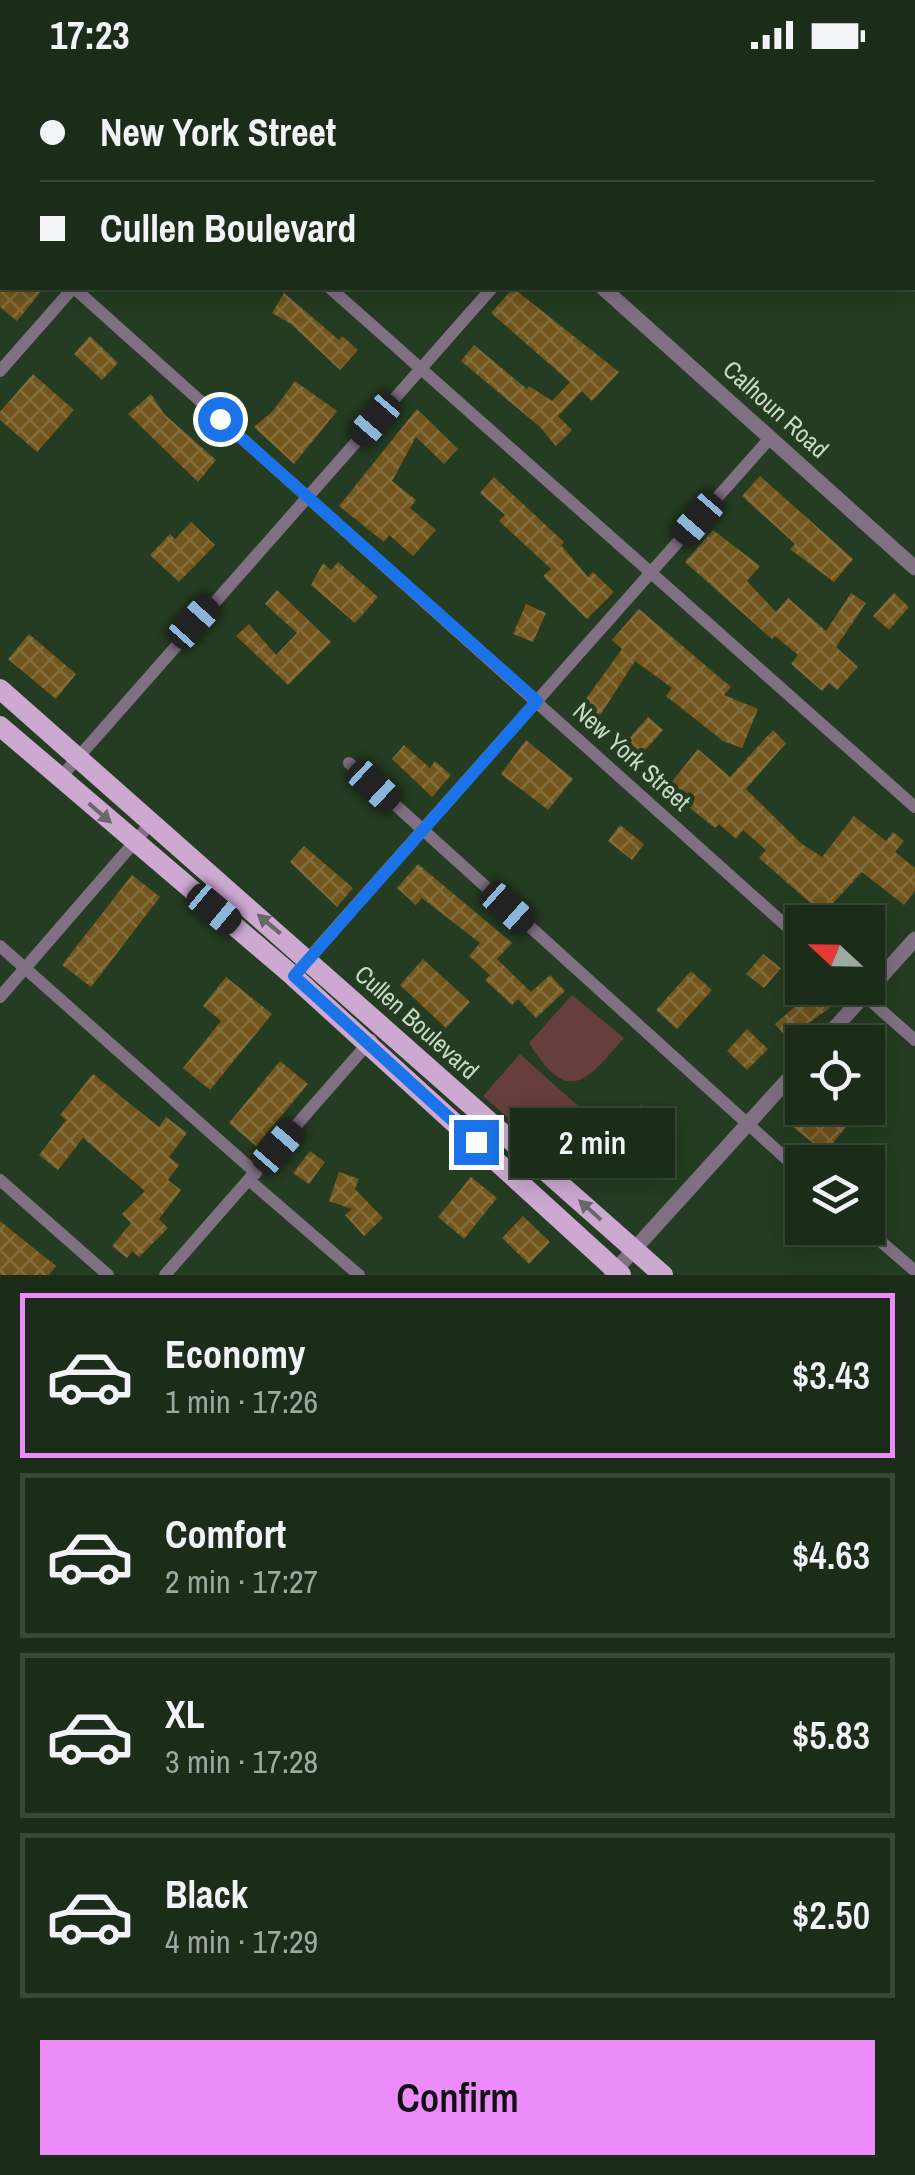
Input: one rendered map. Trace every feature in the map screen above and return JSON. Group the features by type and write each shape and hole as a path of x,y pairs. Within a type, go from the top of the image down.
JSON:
{"main road":[{"name":"Cullen Boulevard","path":"0,689 150,824 309,958 663,1275"},
{"name":"Cullen Boulevard","path":"0,726 294,976 616,1273"}],"street":[{"path":"0,370 71,290"},
{"name":"New York Street","path":"75,290 785,925"},
{"path":"332,290 915,807"},
{"path":"60,778 490,290"},
{"name":"Calhoun Road","path":"604,290 915,568"},
{"path":"294,976 770,437"},
{"path":"350,763 785,1158"},
{"path":"0,997 150,824"},
{"path":"885,968 915,939"},
{"path":"0,946 359,1275"},
{"path":"835,1025 850,1005"},
{"path":"875,1005 915,1040"},
{"path":"165,1275 384,1026"},
{"path":"616,1273 633,1248 785,1083"},
{"path":"0,1180 108,1275"},
{"path":"884,1245 915,1272"}],"shaded area":[{"path":"572,995 624,1038 588,1075 567,1081 543,1063 529,1043"},
{"path":"520,1054 596,1122 560,1163 483,1096"}],"building":[{"path":"0,290 42,290 17,321 0,307"},
{"path":"516,290 619,372 592,401 582,391 558,416 572,430 556,446 540,427 461,361 474,345 527,389 529,386 552,401 570,382 491,313"},
{"path":"284,293 339,340 342,336 358,350 340,370 291,324 272,313"},
{"path":"90,336 118,363 102,380 74,354"},
{"path":"33,374 74,410 37,452 0,420 0,412"},
{"path":"295,381 337,411 294,464 254,427 273,411"},
{"path":"151,394 164,414 216,460 198,482 128,414"},
{"path":"417,409 458,449 444,464 416,437 392,481 416,500 410,508 436,530 413,556 389,535 384,542 339,506"},
{"path":"760,476 853,559 834,582 790,549 795,544 742,496"},
{"path":"494,477 564,542 561,545 588,577 593,572 614,592 587,619 543,576 551,569 499,521 505,515 480,493"},
{"path":"191,522 215,545 179,582 150,555 170,534 175,539"},
{"path":"713,530 760,566 747,581 776,612 788,598 826,631 851,593 866,603 836,647 858,667 837,690 829,683 822,691 791,664 798,655 775,636 772,639 685,562"},
{"path":"338,562 378,597 355,623 311,585 323,563 331,570"},
{"path":"277,590 331,642 288,685 236,636 249,624 276,655 297,633 265,604"},
{"path":"894,593 909,607 889,630 873,616"},
{"path":"526,604 546,613 533,642 513,634"},
{"path":"639,609 731,687 724,695 758,709 742,748 723,741 666,696 672,688 635,661 597,720 580,707 622,649 612,640"},
{"path":"29,634 76,674 56,699 8,659"},
{"path":"648,717 663,730 640,756 625,743"},
{"path":"773,730 786,743 746,789 802,844 822,857 854,816 886,841 893,832 904,841 895,852 915,868 915,891 904,905 862,872 831,905 813,905 759,858 766,850 743,830 736,839 719,824 715,828 666,789 698,749 730,777"},
{"path":"526,740 573,779 548,810 501,774"},
{"path":"404,745 430,768 435,761 451,775 432,797 392,759"},
{"path":"620,825 644,844 632,860 608,841"},
{"path":"304,846 353,888 337,907 290,862"},
{"path":"418,864 512,943 497,959 531,992 550,975 565,991 536,1018 518,999 512,1005 485,980 490,975 469,956 480,943 422,898 416,905 397,888"},
{"path":"132,875 160,897 91,987 62,965"},
{"path":"763,954 781,968 764,988 746,974"},
{"path":"423,959 470,1002 446,1028 400,985"},
{"path":"691,971 712,990 677,1029 656,1010"},
{"path":"226,977 272,1014 210,1090 183,1068 221,1021 203,1006"},
{"path":"797,1005 830,1008 806,1025 785,1025 785,1036 775,1024"},
{"path":"747,1029 768,1049 747,1070 727,1051"},
{"path":"280,1061 308,1084 256,1146 229,1123"},
{"path":"93,1074 159,1127 166,1117 187,1133 169,1157 179,1165 168,1180 181,1190 159,1219 168,1228 139,1257 132,1251 127,1258 112,1246 131,1223 122,1214 145,1191 83,1138 58,1170 39,1155 66,1120 60,1115"},
{"path":"641,1105 654,1118 631,1141 643,1153 627,1170 601,1145"},
{"path":"847,1126 832,1145 815,1145 793,1127"},
{"path":"310,1151 325,1162 309,1184 293,1173"},
{"path":"339,1172 359,1179 355,1189 383,1218 364,1236 345,1215 352,1209 329,1201"},
{"path":"471,1177 497,1198 464,1239 438,1217"},
{"path":"523,1216 550,1242 529,1264 502,1238"},
{"path":"0,1221 56,1266 49,1275 0,1275"}],"route":[{"path":"220,419 537,701 294,976 476,1142"}]}
